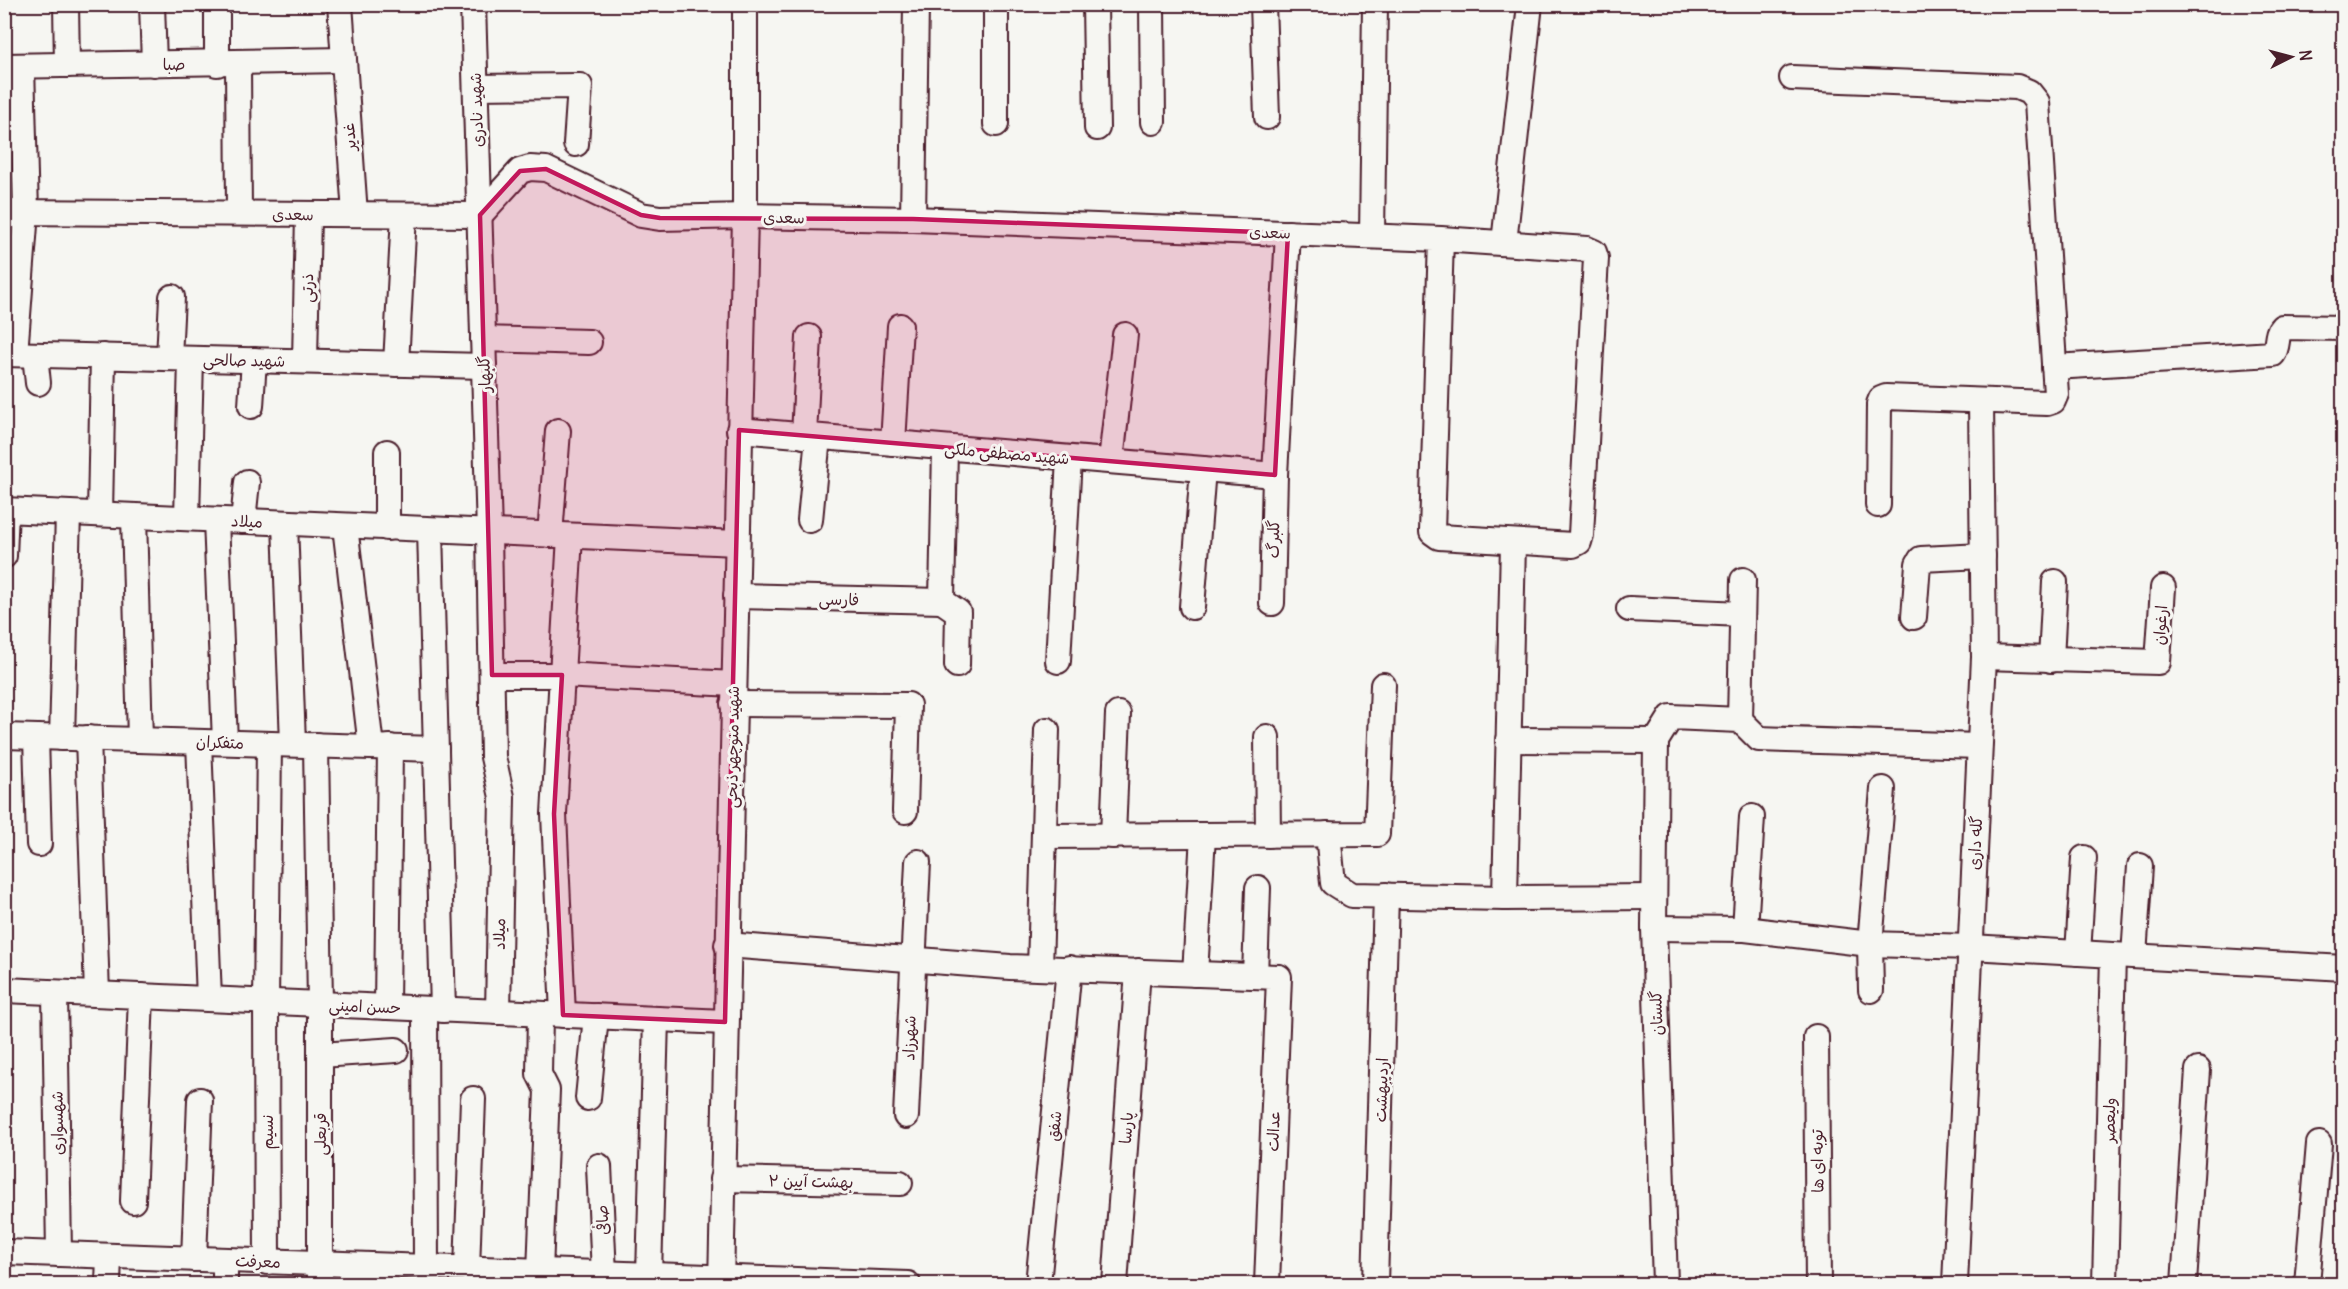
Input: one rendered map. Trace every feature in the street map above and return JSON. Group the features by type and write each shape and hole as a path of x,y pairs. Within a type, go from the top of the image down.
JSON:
{"street":[{"path":"66,4 68,65"},
{"path":"152,4 154,64"},
{"path":"217,4 227,63 239,213"},
{"name":"غدیر","path":"340,4 355,214"},
{"name":"شهید نادری","path":"473,4 480,215"},
{"name":"شهید منوچهر ذبحی","path":"721,1281 745,216 745,4"},
{"path":"914,219 916,4"},
{"path":"996,4 996,124"},
{"path":"1095,4 1097,128"},
{"path":"1152,4 1153,122"},
{"path":"1263,4 1267,117"},
{"path":"1372,236 1376,4"},
{"path":"1504,243 1530,4"},
{"name":"صبا","path":"13,66 344,60"},
{"path":"13,66 18,354 38,382"},
{"path":"1792,78 2017,87 2029,92 2037,102 2056,394 2053,401 2047,403 1886,397 1881,399 1879,404 1878,505"},
{"path":"476,87 580,86 576,144"},
{"name":"سعدی","path":"15,212 480,215 520,171 530,168 546,169 641,215 660,218 745,216 914,219 1441,239 1587,249 1594,252 1596,258 1581,536 1579,542 1573,544 1513,543"},
{"name":"ذرتی","path":"305,361 308,214"},
{"path":"396,364 404,215"},
{"name":"گلبهار","path":"480,215 489,533"},
{"name":"گلبرگ","path":"1272,603 1275,475 1288,233"},
{"path":"1441,239 1432,532 1439,537 1513,543 1505,898"},
{"path":"172,297 180,358 187,518"},
{"path":"893,443 900,326"},
{"path":"2054,367 2272,354 2275,350 2278,330 2282,327 2343,328"},
{"path":"1111,461 1125,335"},
{"path":"809,337 810,520"},
{"path":"483,339 589,342"},
{"name":"شهید صالحی","path":"18,354 484,366"},
{"path":"100,514 103,356"},
{"path":"251,406 254,360"},
{"name":"گله داری","path":"1955,1284 1984,657 1981,402"},
{"name":"شهید مصطفی ملکی","path":"740,430 1275,475"},
{"path":"530,1276 547,1090 539,1074 552,1014 554,814 562,675 558,431"},
{"path":"945,448 942,601 958,612 957,665"},
{"path":"387,452 387,528"},
{"path":"1058,662 1069,458"},
{"path":"1192,607 1203,469"},
{"path":"243,521 247,483"},
{"path":"4,556 5,510"},
{"name":"میلاد","path":"5,510 737,543"},
{"path":"62,738 68,513"},
{"path":"134,516 140,740"},
{"path":"216,520 225,742"},
{"name":"قربعلی","path":"285,523 305,745 320,1004 320,1274"},
{"path":"345,526 380,747 387,1007"},
{"path":"426,1267 434,1009 436,749 430,530"},
{"name":"میلاد","path":"489,533 493,757 502,797 498,1012"},
{"path":"1914,617 1918,564 1921,559 1983,556"},
{"path":"1740,720 1743,580"},
{"path":"1984,657 2051,660 2055,582"},
{"name":"ارغوان","path":"2051,660 2158,663 2163,588"},
{"name":"فارسی","path":"736,596 942,601"},
{"path":"1629,609 1742,614"},
{"path":"492,675 562,675 733,694 908,705 905,811"},
{"path":"1044,836 1377,834 1383,685"},
{"path":"1113,836 1118,714"},
{"path":"1508,740 1656,741 1671,717 1740,720 1759,739 1979,746"},
{"path":"1040,968 1047,730"},
{"name":"متفکران","path":"4,736 436,749"},
{"path":"36,737 39,844"},
{"path":"1268,737 1268,835"},
{"path":"88,738 97,994"},
{"name":"گلستان","path":"1656,741 1654,928 1665,1284"},
{"path":"199,742 209,999"},
{"name":"نسیم","path":"267,1262 266,1002 269,744"},
{"path":"1871,990 1870,944 1883,789"},
{"path":"1745,929 1752,817"},
{"path":"1328,834 1333,883 1352,895 1505,898 1654,897"},
{"path":"1195,974 1203,835"},
{"path":"2078,953 2084,858"},
{"name":"شهرزاد","path":"906,1116 918,862"},
{"name":"ولیعصر","path":"2105,1284 2123,955 2140,866"},
{"path":"727,945 1040,968 1255,976 1258,888"},
{"name":"اردیبهشت","path":"1375,1284 1386,895"},
{"path":"1654,928 1745,929 1870,944 1971,947 2343,968"},
{"name":"شفق","path":"1038,1284 1069,968"},
{"name":"پارسا","path":"1115,1284 1138,971"},
{"name":"عدالت","path":"1255,976 1279,977 1267,1284"},
{"name":"حسن امینی","path":"4,990 726,1022"},
{"name":"شهسواری","path":"55,993 59,1254"},
{"path":"133,1201 141,996"},
{"path":"588,1098 596,1016"},
{"path":"649,1275 656,1019"},
{"name":"توبه ای ها","path":"1816,1037 1818,1284"},
{"path":"320,1055 396,1050"},
{"path":"2184,1284 2198,1070"},
{"path":"467,1269 473,1099"},
{"path":"194,1259 200,1100"},
{"path":"2307,1284 2319,1144"},
{"name":"صافی","path":"591,1277 599,1166"},
{"name":"بهشت آیین ۲","path":"722,1179 900,1183"},
{"name":"معرفت","path":"4,1252 267,1262 320,1274 398,1275 426,1267 530,1276 649,1275 721,1281 908,1284"},
{"path":"108,1284 109,1256"},
{"path":"225,1260 225,1284"}],"highlighted area":[{"path":"546,169 641,215 660,218 913,219 1288,233 1275,475 739,430 725,1022 563,1015 554,814 562,675 492,675 480,215 520,171"}]}
